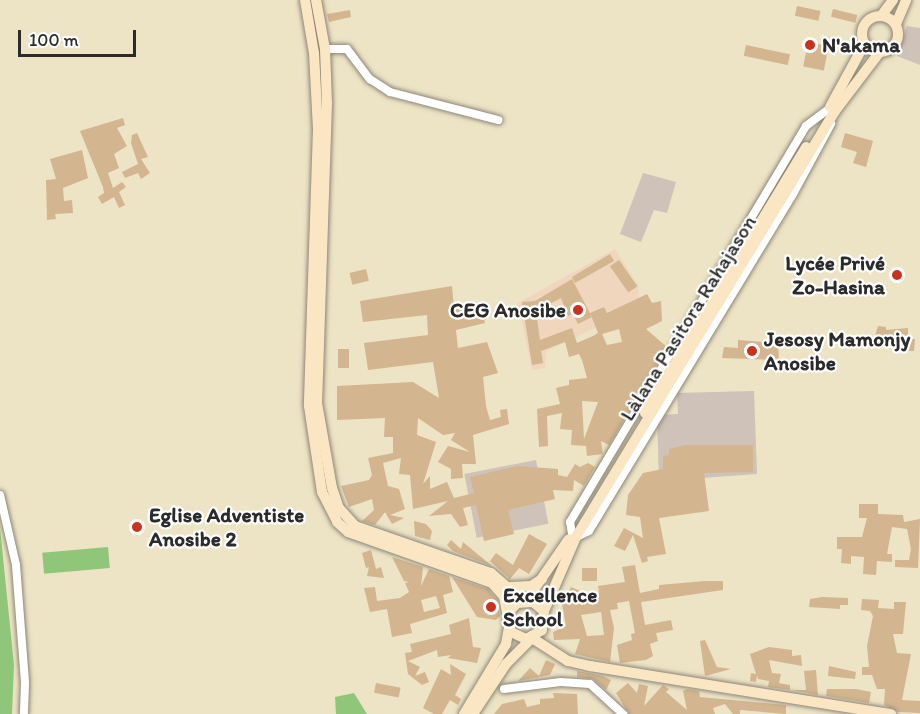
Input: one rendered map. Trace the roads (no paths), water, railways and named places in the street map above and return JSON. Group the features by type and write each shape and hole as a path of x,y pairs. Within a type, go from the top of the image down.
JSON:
{"street":[{"path":"305,0 316,69 318,129 309,406 322,492 344,530 492,583 504,597 509,612 506,644 478,699 476,714"},
{"path":"316,0 326,48 325,209 317,403 332,488 339,508 355,526 490,573 525,601 544,611 542,630 516,653 478,699 462,714"},
{"path":"893,0 881,16 865,23 861,33 864,45 879,53 890,50 897,41 896,24 906,0"},
{"path":"881,16 896,24"},
{"name":"Làlana Pasitora Rahajason","path":"525,601 551,570 574,536 832,109 864,45"},
{"path":"326,48 347,49 370,79 390,92 498,120"},
{"name":"Làlana Pasitora Rahajason","path":"832,109 879,53"},
{"path":"0,495 16,565 25,683 24,714"},
{"name":"Làlana Pasitora Rahajason","path":"544,611 574,536"},
{"path":"510,587 531,586 551,570"},
{"path":"509,612 525,601"},
{"path":"509,627 519,638 532,638 568,661 891,714"},
{"path":"516,653 547,647"},
{"path":"504,689 561,682 590,684 623,714"}],"place":[{"name":"N'akama","path":"810,45"},
{"name":"Lycée Privé Zo-Hasina","path":"897,275"},
{"name":"CEG Anosibe","path":"578,310"},
{"name":"Jesosy Mamonjy Anosibe","path":"752,351"},
{"name":"Eglise Adventiste Anosibe 2","path":"137,527"},
{"name":"Excellence School","path":"491,607"}]}
